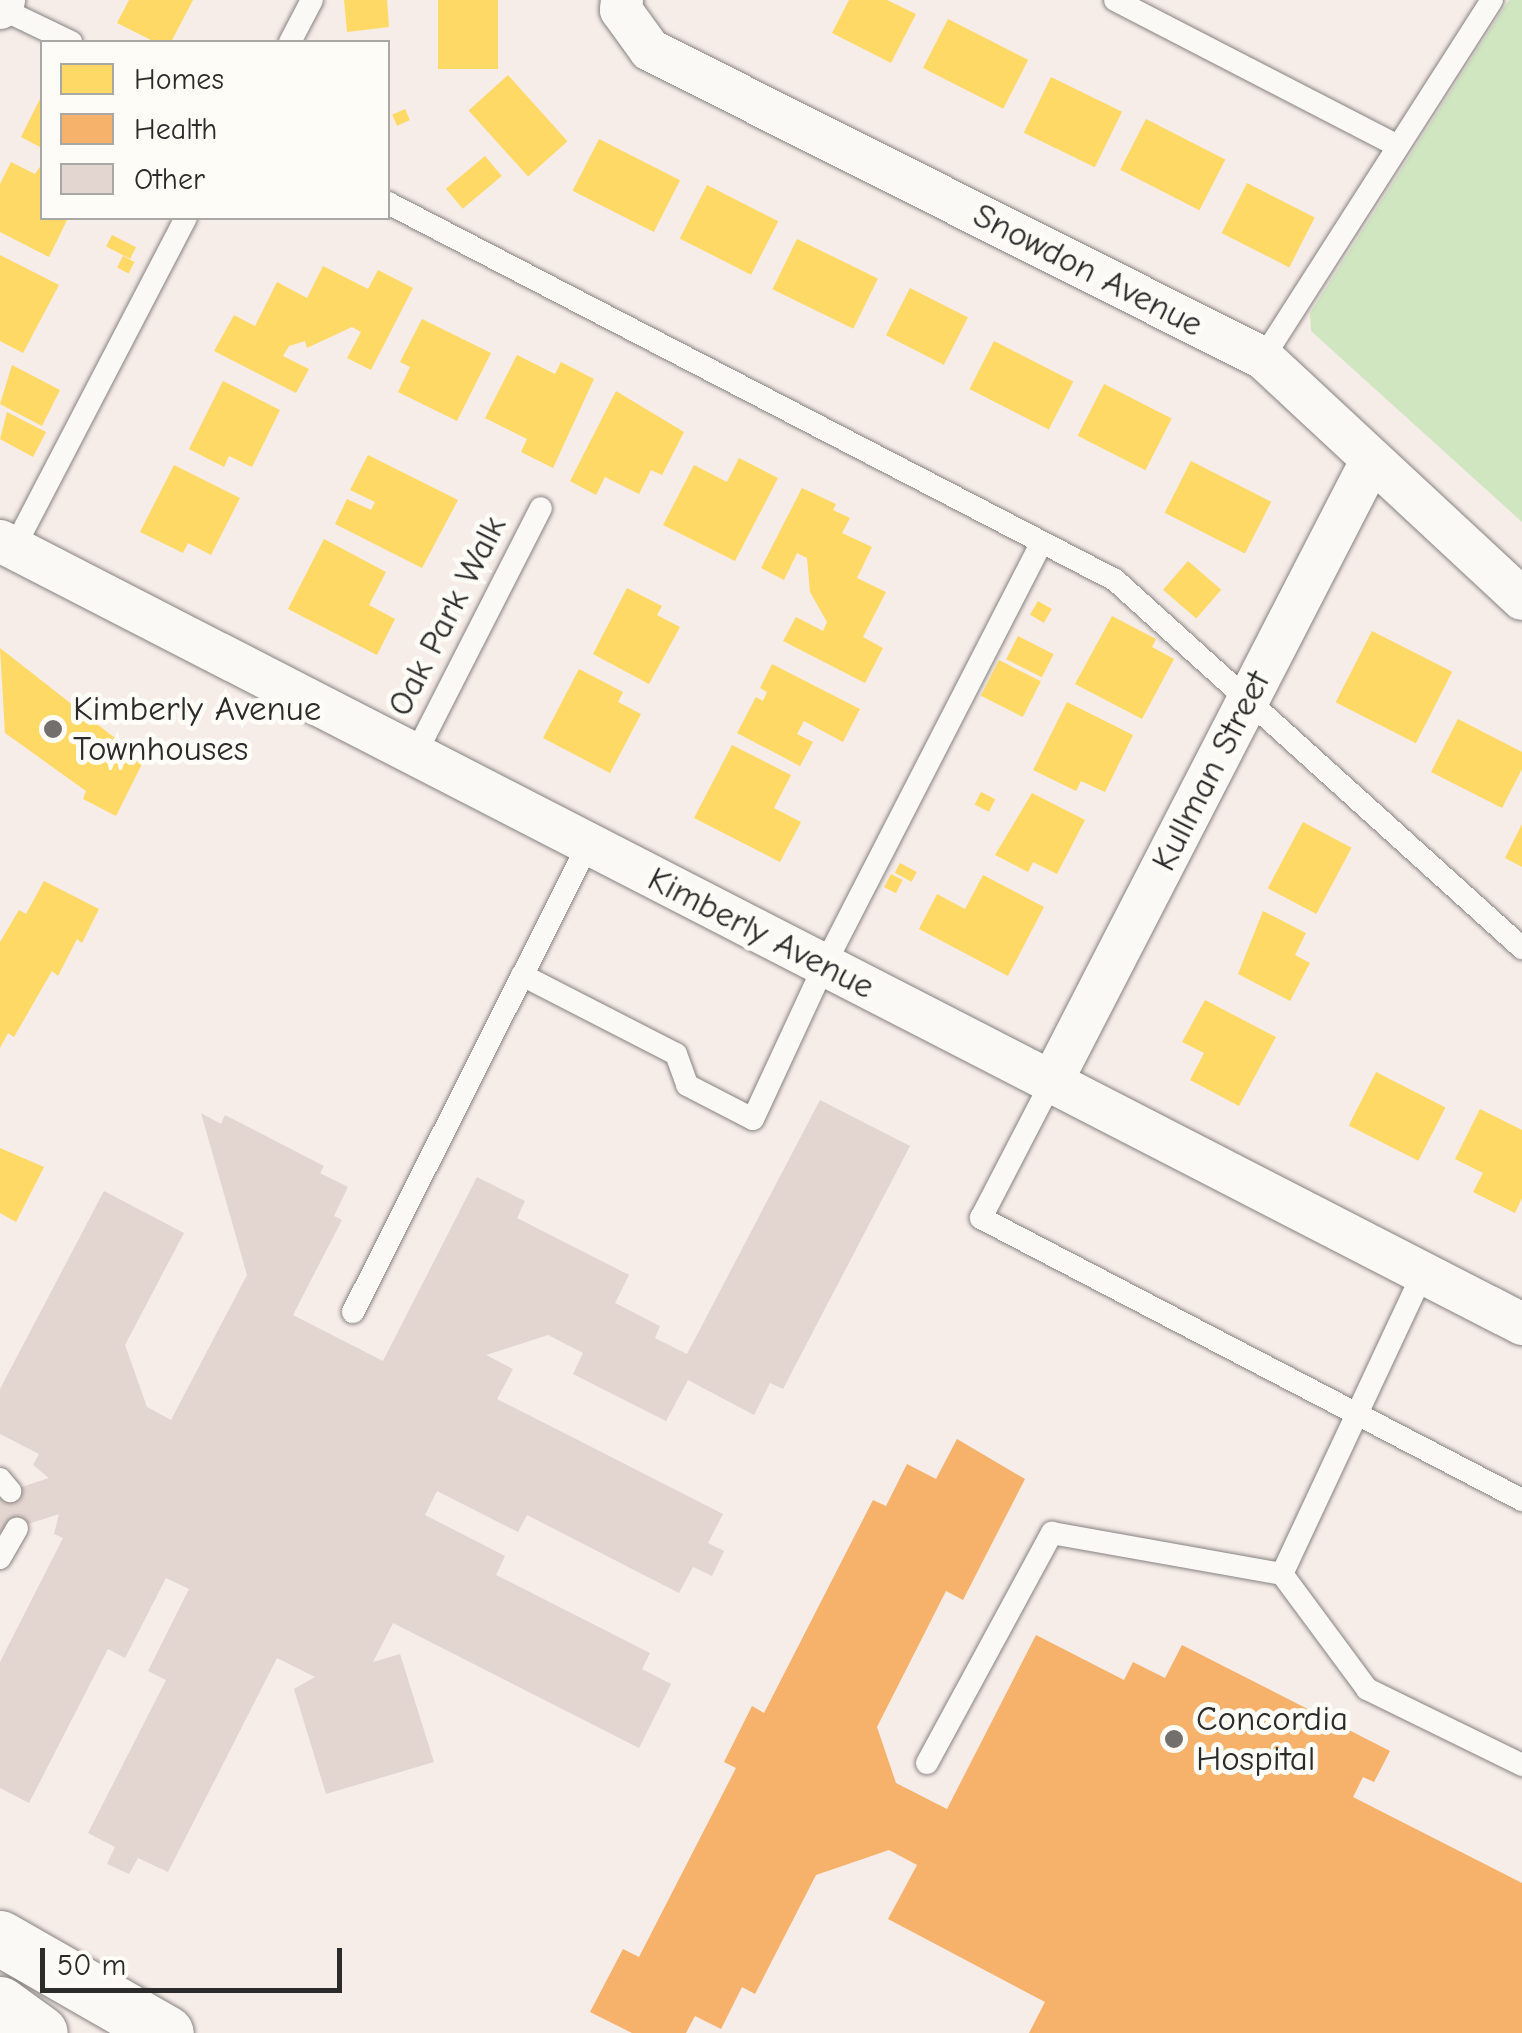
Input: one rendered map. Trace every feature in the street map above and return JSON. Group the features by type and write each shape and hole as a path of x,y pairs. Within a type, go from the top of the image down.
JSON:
{"main road":[{"path":"0,1938 166,2033"},
{"path":"0,2004 40,2033"}],"street":[{"path":"0,8 4,0"},
{"name":"Snowdon Avenue","path":"622,0 621,10 650,50 1263,358 1522,598"},
{"name":"Kullman Street","path":"1052,1081 1370,461"},
{"name":"Kimberly Avenue","path":"7,544 1522,1324"}],"lane":[{"path":"291,40 312,0"},
{"path":"1115,0 1398,146"},
{"path":"1263,358 1492,0"},
{"path":"0,8 67,40"},
{"path":"390,204 1115,580 1522,948"},
{"path":"7,544 185,220"},
{"name":"Oak Park Walk","path":"414,755 541,508"},
{"path":"522,975 676,1054 687,1085 753,1120 824,966 1042,543"},
{"path":"352,1312 588,844"},
{"path":"1052,1081 981,1218 1356,1417 1522,1500"},
{"path":"1282,1574 1424,1274"},
{"path":"0,1558 17,1528"},
{"path":"927,1763 1052,1533 1282,1574 1368,1689 1522,1764"}],"green space":[{"path":"1509,0 1522,0 1522,522 1311,331 1310,313"}],"building: Homes":[{"path":"129,0 193,0 172,40 151,40 117,23"},
{"path":"344,0 387,0 389,27 347,32"},
{"path":"438,0 498,0 498,69 438,69"},
{"path":"849,0 887,0 916,14 891,63 832,33"},
{"path":"948,19 1028,60 1003,109 923,68"},
{"path":"508,75 568,141 528,177 469,110"},
{"path":"1051,77 1122,112 1095,167 1024,133"},
{"path":"40,99 40,147 21,137"},
{"path":"405,109 410,120 397,126 392,115"},
{"path":"1146,119 1225,159 1199,210 1120,170"},
{"path":"599,139 680,180 654,232 573,191"},
{"path":"485,156 502,176 463,209 446,189"},
{"path":"11,162 35,174 40,167 40,220 67,220 49,257 0,232 0,184"},
{"path":"1247,183 1315,218 1289,267 1222,233"},
{"path":"707,185 778,221 751,275 680,238"},
{"path":"112,235 136,247 130,259 106,247"},
{"path":"797,239 878,278 853,329 772,289"},
{"path":"0,255 59,285 23,353 0,341"},
{"path":"123,256 135,262 129,273 117,268"},
{"path":"323,266 368,289 378,270 413,288 371,370 347,358 361,332 352,327 307,348 305,341 289,346 283,356 309,369 296,393 214,351 234,315 255,326 277,282 307,298"},
{"path":"910,288 968,318 944,365 886,335"},
{"path":"422,319 491,353 457,421 398,392 410,367 400,362"},
{"path":"994,341 1073,381 1049,430 969,389"},
{"path":"517,355 555,374 561,362 594,379 553,468 521,452 527,439 485,418"},
{"path":"12,365 60,390 42,426 0,404"},
{"path":"223,381 280,410 252,467 229,456 224,467 189,449"},
{"path":"1104,384 1172,419 1145,470 1078,436"},
{"path":"616,391 684,432 662,475 651,470 639,494 605,477 596,495 570,481"},
{"path":"7,412 46,432 33,457 0,439"},
{"path":"368,455 458,500 422,568 335,524 347,499 371,510 375,502 350,490"},
{"path":"739,458 778,478 735,561 663,525 694,465 727,482"},
{"path":"1191,461 1271,502 1245,554 1165,513"},
{"path":"174,465 240,498 211,555 188,543 183,553 140,532"},
{"path":"802,488 836,504 833,510 850,518 842,533 872,547 857,578 886,592 863,637 883,648 865,683 783,641 796,617 823,631 827,622 810,592 807,558 797,553 784,580 761,568"},
{"path":"324,539 386,572 369,605 395,619 377,655 288,609"},
{"path":"1188,561 1221,590 1196,619 1163,590"},
{"path":"627,588 662,606 657,615 680,627 649,684 593,654"},
{"path":"1038,601 1052,609 1044,623 1030,615"},
{"path":"1112,616 1156,639 1152,647 1174,659 1142,719 1075,684"},
{"path":"1372,631 1452,672 1416,743 1336,702"},
{"path":"1018,636 1054,654 1042,677 1006,659"},
{"name":"Kimberly Avenue Townhouses","path":"0,648 115,738 112,743 144,760 116,816 83,799 86,791 5,733"},
{"path":"999,660 1041,681 1023,717 981,696"},
{"path":"772,664 860,709 843,742 804,721 797,734 813,742 800,766 737,733 756,697 763,701 767,692 760,688"},
{"path":"579,669 623,692 618,702 641,714 610,773 543,738"},
{"path":"1067,702 1133,735 1105,792 1081,781 1076,791 1033,770"},
{"path":"1458,719 1522,752 1522,769 1502,808 1431,772"},
{"path":"732,745 791,775 774,808 801,822 780,862 694,818"},
{"path":"981,792 995,799 989,812 975,804"},
{"path":"1032,793 1085,820 1057,874 1033,862 1028,872 995,855"},
{"path":"1303,822 1352,848 1316,914 1268,888"},
{"path":"1522,824 1522,867 1505,858"},
{"path":"900,863 917,872 912,882 895,873"},
{"path":"891,874 903,880 896,893 884,887"},
{"path":"983,875 1044,907 1008,976 919,929 937,894 965,909"},
{"path":"44,881 99,909 82,943 77,939 58,976 52,971 14,1037 8,1033 0,1048 0,942 19,910 26,914"},
{"path":"1263,911 1306,933 1295,955 1310,963 1290,1001 1238,974"},
{"path":"1205,1000 1276,1037 1239,1106 1190,1080 1204,1053 1182,1042"},
{"path":"1376,1072 1445,1107 1418,1161 1349,1125"},
{"path":"1480,1109 1522,1130 1522,1198 1515,1213 1473,1192 1483,1173 1455,1159"},
{"path":"0,1148 44,1167 16,1222 0,1213"}],"building: Health":[{"name":"Concordia Hospital","path":"957,1439 1025,1479 963,1600 946,1591 877,1727 896,1783 947,1809 1036,1635 1124,1680 1133,1662 1165,1678 1182,1645 1390,1751 1374,1782 1363,1777 1353,1797 1522,1883 1522,2033 1029,2033 1045,2002 888,1919 917,1865 889,1850 816,1875 755,1994 742,1987 721,2029 695,2016 686,2033 632,2033 590,2012 623,1949 639,1957 736,1768 724,1762 752,1706 764,1713 873,1500 886,1506 907,1464 936,1479"}],"building: Other":[{"path":"820,1100 910,1146 783,1389 770,1383 754,1415 688,1380 666,1421 573,1374 583,1353 548,1335 486,1355 513,1369 497,1399 723,1514 708,1543 724,1551 712,1576 693,1567 679,1593 527,1515 518,1532 437,1491 425,1515 505,1556 496,1575 650,1653 642,1669 671,1684 639,1748 393,1623 373,1662 400,1654 434,1762 326,1794 294,1689 315,1677 277,1658 168,1872 138,1858 129,1874 107,1864 115,1847 88,1833 166,1680 148,1671 189,1589 166,1578 125,1658 108,1649 29,1803 0,1788 0,1662 63,1538 54,1534 59,1514 0,1533 0,1494 49,1478 33,1465 39,1454 0,1434 0,1389 104,1191 184,1233 125,1345 147,1407 171,1420 247,1275 201,1113 221,1124 225,1115 324,1166 320,1173 348,1187 334,1216 342,1220 293,1315 383,1361 477,1177 525,1201 517,1218 629,1275 615,1303 660,1326 655,1338 687,1354"}],"place":[{"name":"Kimberly Avenue Townhouses","path":"53,729"},
{"name":"Concordia Hospital","path":"1174,1739"}]}
